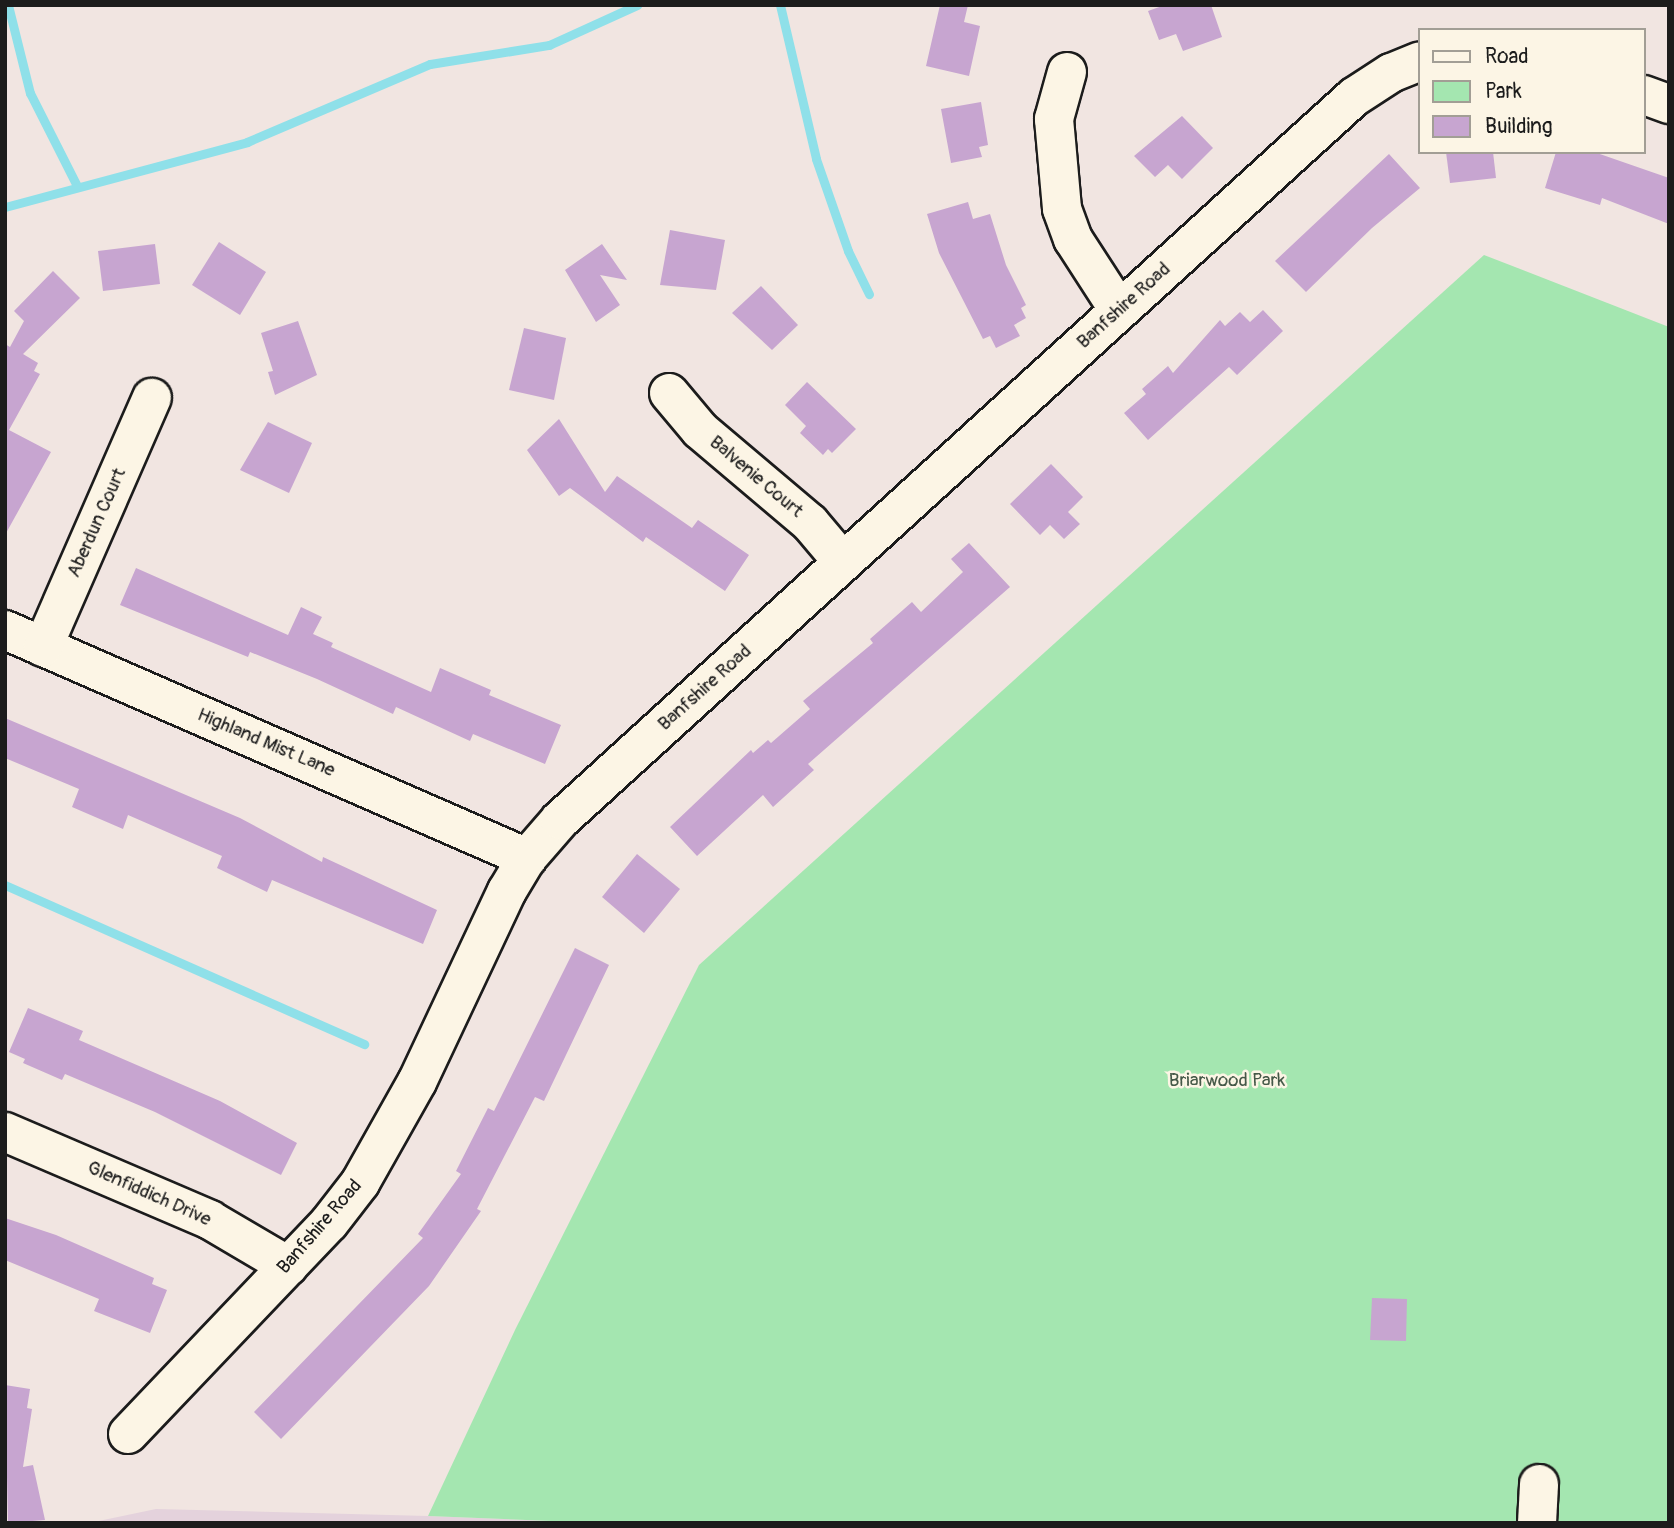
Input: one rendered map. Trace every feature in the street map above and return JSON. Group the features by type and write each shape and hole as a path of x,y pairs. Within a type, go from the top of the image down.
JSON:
{"street":[{"name":"Banfshire Road","path":"128,1434 329,1223 386,1144 527,858 559,820 1354,97 1391,73 1418,62"},
{"path":"1067,72 1054,119 1062,209 1073,240 1119,310"},
{"path":"1646,95 1669,104"},
{"name":"Balvenie Court","path":"669,393 700,430 810,523 843,562"},
{"name":"Aberdun Court","path":"43,647 152,398"},
{"name":"Highland Mist Lane","path":"5,630 527,858"},
{"name":"Glenfiddich Drive","path":"5,1132 210,1220 288,1266"},
{"path":"1537,1523 1539,1484"}],"shaded area":[{"path":"156,1509 428,1516 600,1523 89,1523"}],"green space":[{"name":"Briarwood Park","path":"1484,255 1669,327 1669,1523 600,1523 428,1516 515,1330 699,965"}],"building":[{"path":"940,5 968,5 964,22 980,26 969,76 926,66"},
{"path":"1165,5 1211,5 1222,37 1183,51 1176,34 1159,40 1148,11"},
{"path":"981,102 988,145 979,147 982,157 951,163 941,109"},
{"path":"1182,116 1213,148 1182,179 1168,165 1155,177 1134,156"},
{"path":"1389,154 1420,188 1372,228 1306,292 1275,261"},
{"path":"1446,154 1493,154 1496,178 1450,183"},
{"path":"1555,154 1600,154 1669,178 1669,224 1602,198 1600,205 1545,188"},
{"path":"968,202 973,219 990,214 1006,265 1026,305 1021,308 1026,318 1014,325 1020,336 996,348 990,336 983,339 939,253 927,214"},
{"path":"670,230 725,240 716,290 660,285"},
{"path":"219,242 266,272 240,315 192,285"},
{"path":"155,244 160,284 103,291 98,251"},
{"path":"602,244 627,280 600,275 620,305 596,322 565,270"},
{"path":"53,271 80,298 23,354 38,363 34,371 40,374 9,430 51,452 5,535 5,344 10,347 24,321 14,311"},
{"path":"761,286 798,325 772,350 732,313"},
{"path":"1263,310 1283,331 1237,375 1229,367 1148,440 1124,413 1146,394 1142,389 1168,366 1173,373 1220,320 1225,326 1240,312 1250,322"},
{"path":"298,321 317,375 275,395 268,372 273,371 261,333"},
{"path":"524,328 566,338 554,400 509,390"},
{"path":"807,382 856,429 832,453 828,449 823,455 800,433 806,426 785,405"},
{"path":"559,419 605,492 617,476 692,528 698,520 749,555 725,591 646,537 643,542 570,488 559,496 527,450"},
{"path":"268,422 312,443 289,493 240,470"},
{"path":"1051,464 1083,497 1068,512 1080,524 1064,539 1050,525 1040,535 1010,504"},
{"path":"969,543 1010,587 808,764 814,770 773,807 763,795 697,856 670,827 751,750 753,753 768,740 771,743 810,709 803,701 873,643 870,639 912,602 921,612 963,572 951,559"},
{"path":"136,568 288,635 301,607 322,617 313,634 333,643 331,647 431,692 440,668 491,690 489,695 561,725 545,764 473,734 470,741 396,707 393,714 250,652 248,657 120,605"},
{"path":"5,718 240,818 322,862 323,857 437,910 423,944 272,880 267,892 217,868 222,856 128,815 123,829 72,807 79,789 5,758"},
{"path":"637,854 680,889 644,933 602,897"},
{"path":"575,948 609,965 544,1101 535,1097 477,1209 481,1211 429,1286 281,1439 254,1412 423,1238 418,1234 461,1174 456,1171 488,1108 494,1111"},
{"path":"28,1008 83,1031 79,1040 220,1101 297,1143 281,1175 155,1112 65,1074 62,1080 23,1063 25,1059 9,1052"},
{"path":"5,1218 56,1235 154,1278 152,1284 167,1290 150,1333 94,1311 99,1299 5,1260"},
{"path":"1372,1298 1407,1299 1406,1341 1370,1340"},
{"path":"5,1385 30,1389 27,1408 32,1409 23,1467 33,1465 45,1520 8,1523"}],"waterway":[{"path":"8,5 30,93 77,186"},
{"path":"5,207 247,142 430,64 549,45 637,5"},
{"path":"780,5 816,159 848,251 869,294"},
{"path":"5,885 364,1044"}]}
